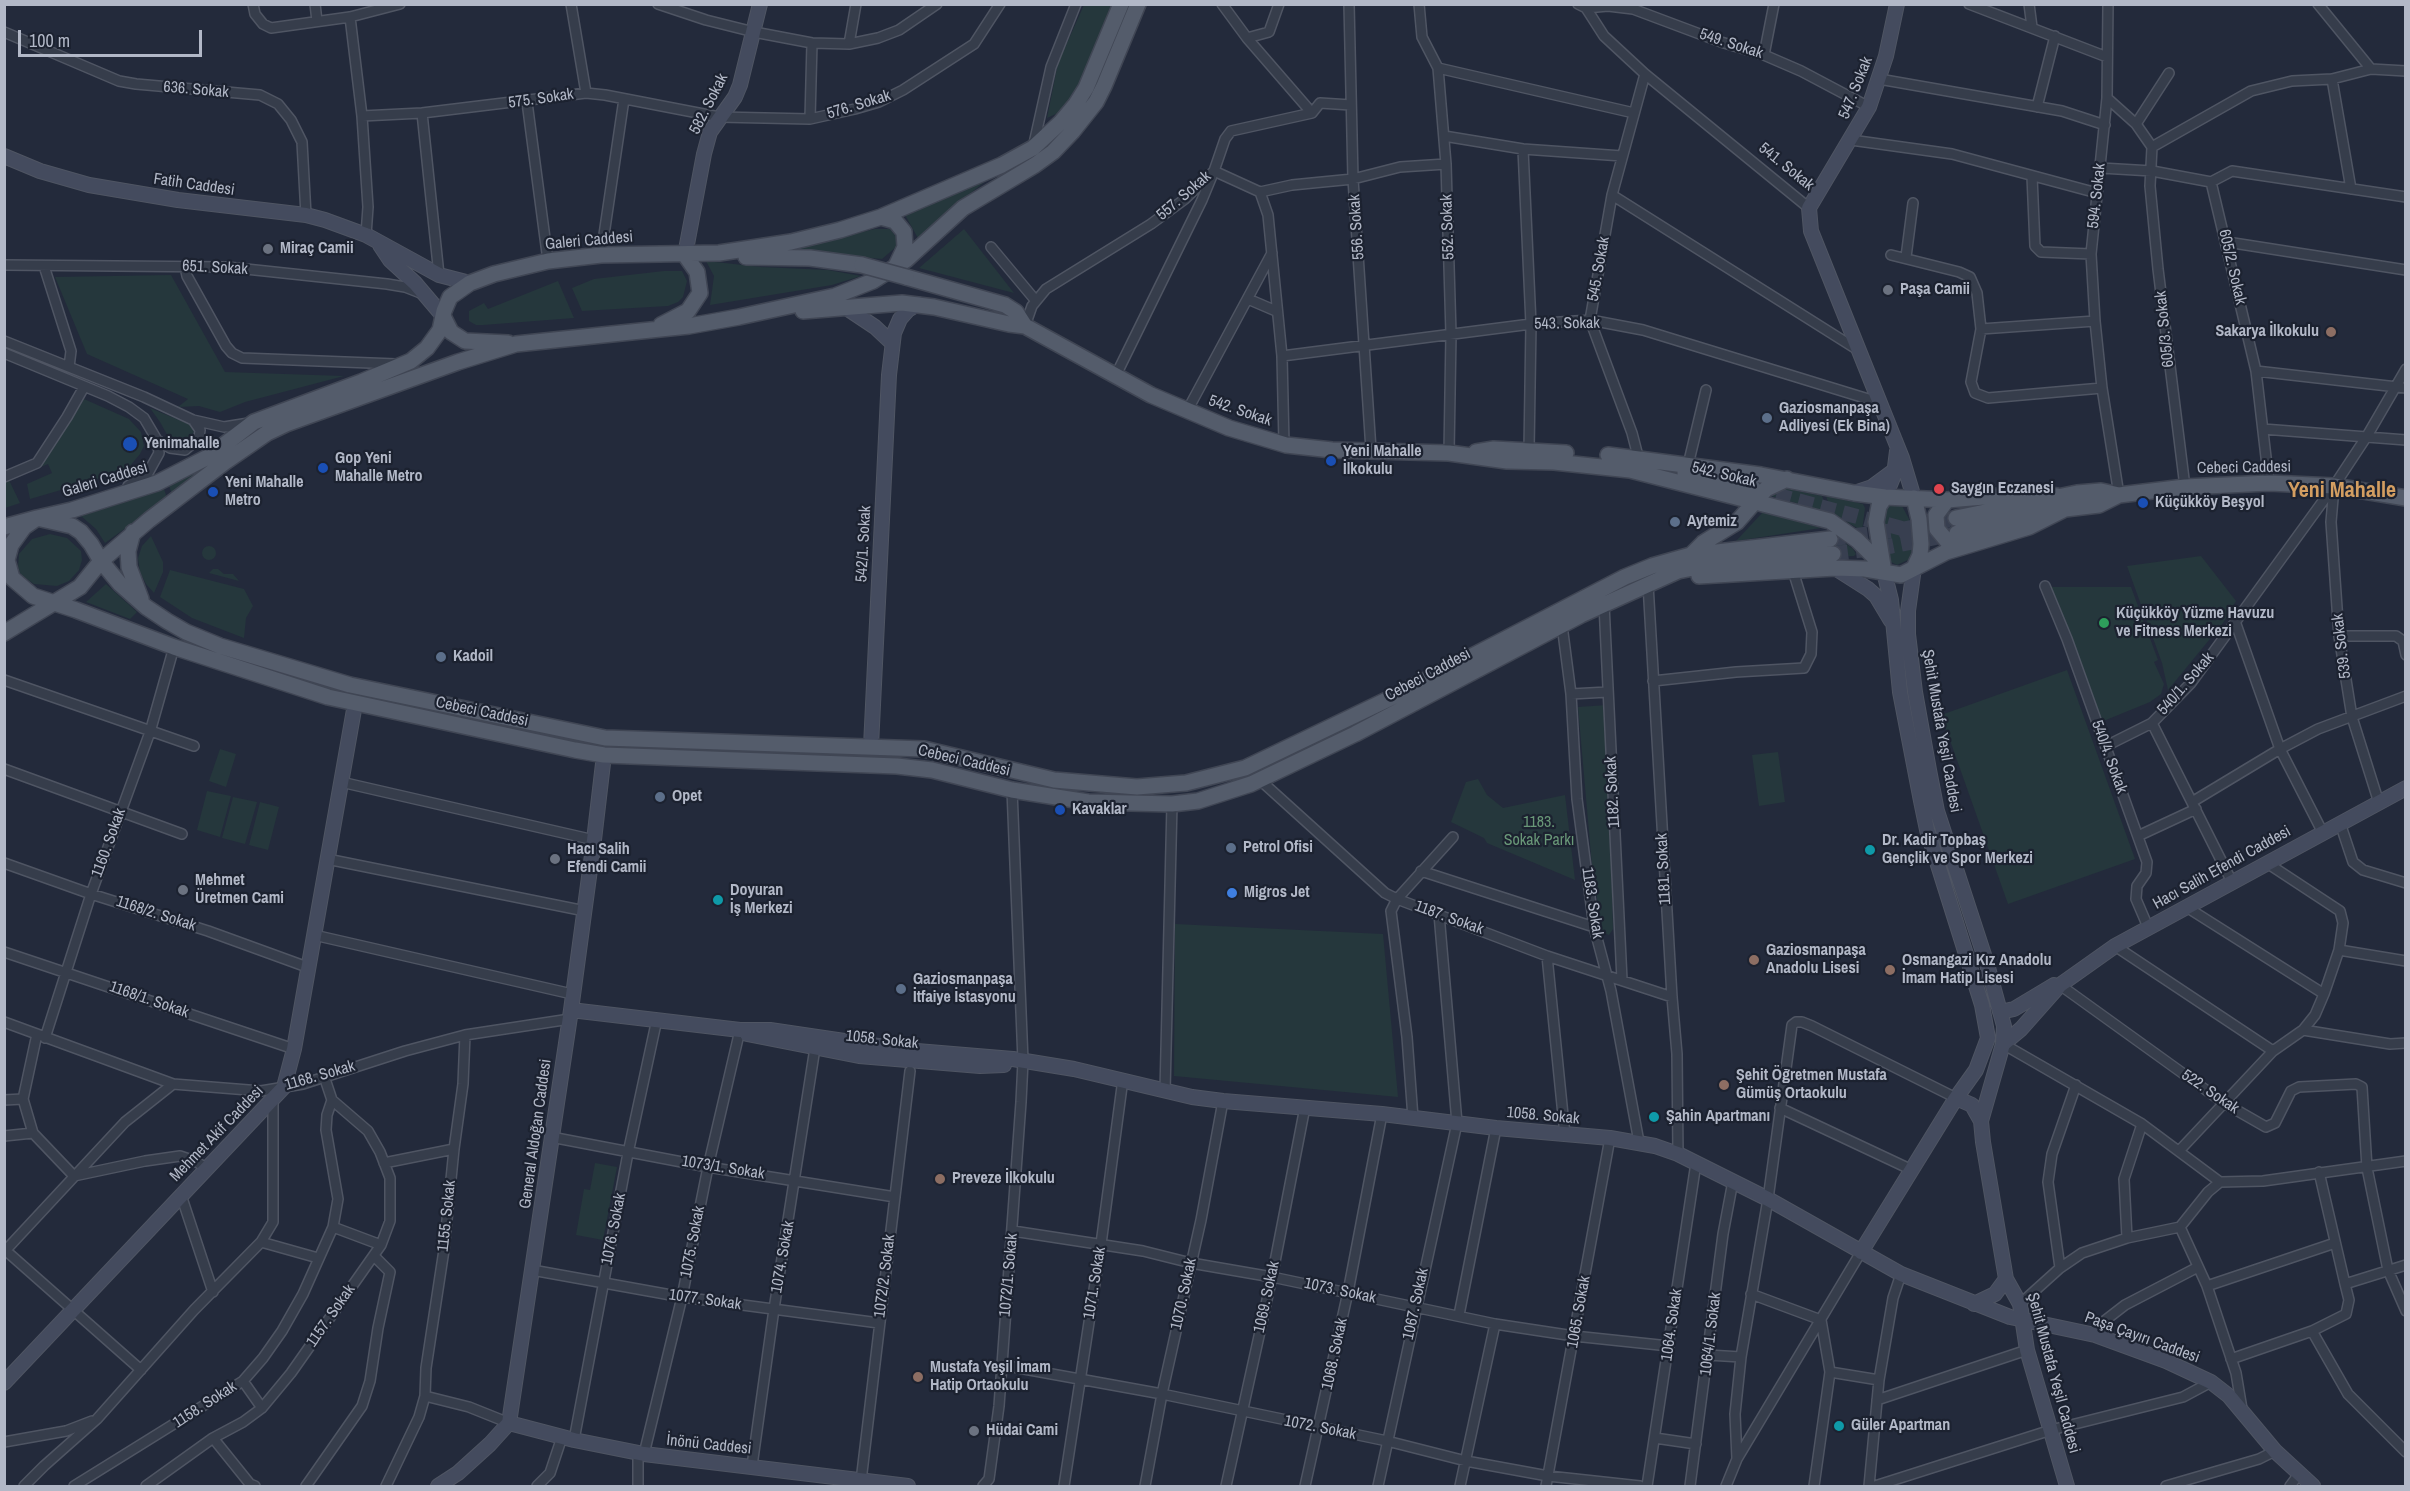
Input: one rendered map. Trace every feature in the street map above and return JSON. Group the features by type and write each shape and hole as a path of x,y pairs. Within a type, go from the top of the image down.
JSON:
{"main road":[{"name":"582. Sokak","path":"685,255 710,132 728,108 740,85 760,4"},
{"name":"Galeri Caddesi","path":"4,527 116,496 178,474 208,458 254,423 404,364 427,348 440,330 450,297 470,283 494,274 548,261 601,255 719,253 791,242 881,217 994,169 1033,148 1061,122 1086,88 1121,4"},
{"path":"443,316 451,332 465,341 516,344 688,326 835,296 873,281 900,274 963,208 1035,165 1073,131 1096,102 1138,4"},
{"name":"547. Sokak","path":"1809,208 1869,107 1879,79 1897,4"},
{"name":"Fatih Caddesi","path":"4,156 40,171 89,185 178,200 306,215 342,225 366,235 439,275 470,283"},
{"name":"541. Sokak","path":"1809,208 1811,231 1897,449 1900,467"},
{"path":"881,217 895,221 904,232 906,241 900,274"},
{"name":"Fatih Caddesi","path":"379,243 390,260 443,316"},
{"path":"719,253 737,256 818,259 862,265 900,274 1005,305 1016,312 1025,326"},
{"path":"649,329 682,314 696,301 700,293 697,272 685,255"},
{"path":"772,310 804,311 885,303 918,304 1025,326"},
{"name":"542/1. Sokak","path":"871,746 892,344 900,319 918,304"},
{"path":"845,307 875,327 892,344"},
{"name":"542. Sokak","path":"1025,326 1115,377 1187,411 1229,428 1284,444 1332,450 1457,453 1507,461 1614,466 1723,493 1754,495 1830,521 1857,540 1873,556 1884,572"},
{"path":"4,633 80,587 101,561 133,532 267,433 458,362 516,344"},
{"name":"542. Sokak","path":"1457,453 1494,449 1529,450 1688,465 1786,479 1885,497 1939,500 2033,493 2061,503"},
{"path":"1639,460 1754,495"},
{"path":"1854,493 1872,487 1900,467"},
{"path":"1884,572 1876,522 1879,506 1900,467"},
{"path":"1900,467 1914,498 1919,519 1920,555 1914,568"},
{"path":"1900,467 1939,500 1936,516 1937,529 1947,541 1959,532"},
{"path":"1691,555 1703,543 1737,522 1754,495 1786,479"},
{"name":"Cebeci Caddesi","path":"101,561 120,584 146,607 186,632 220,646 340,682 380,691 605,738 924,749 1054,780 1137,787 1186,783 1245,768 1399,694 1625,577 1652,566 1691,555 1832,554 1893,575 1901,575 1914,568 1959,532 2061,503 2099,505 2119,495 2185,487 2269,483 2334,486 2406,498"},
{"path":"1723,493 1731,505 1727,529"},
{"path":"54,604 33,596 12,578 7,567 8,553 15,537 37,518 72,526 81,532 91,544 101,561"},
{"path":"133,532 128,551 129,567 137,592 146,607"},
{"path":"1665,577 1793,571 1832,554 1876,596 1894,627"},
{"name":"Cebeci Caddesi","path":"54,604 328,698 603,755 871,765 932,770 1012,790 1088,802 1172,804 1198,801 1256,782 1355,734 1562,625 1665,577 1703,566 1832,554"},
{"name":"Şehit Mustafa Yeşil Caddesi","path":"1914,568 1908,611 1908,634 1915,693 1937,811 2004,1026 2003,1044 1981,1121 1983,1142 2006,1279 2020,1304 2027,1350 2067,1486"},
{"name":"Şehit Mustafa Yeşil Caddesi","path":"1884,572 1891,600 1900,692 1927,830 1982,1005 1987,1030 1988,1038 1982,1057 1969,1081 1956,1098"},
{"path":"355,704 363,696 380,691"},
{"name":"Mehmet Akif Caddesi","path":"4,1383 285,1087 294,1049 355,704"},
{"path":"603,755 605,738"},
{"path":"871,746 871,765"},
{"name":"General Aldoğan Caddesi","path":"509,1423 585,911 603,755"},
{"path":"1245,768 1256,782"},
{"name":"Hacı Salih Efendi Caddesi","path":"2060,985 2115,946 2148,927 2188,908 2340,822 2406,788"},
{"path":"2000,1012 2014,1010 2052,986 2060,985"},
{"path":"2003,1044 2021,1029 2060,985"},
{"name":"1058. Sokak","path":"570,1014 657,1019 740,1030 770,1030 816,1043 910,1060 1023,1061 1223,1101 1382,1114 1639,1142 1678,1154 1733,1181 1900,1274 1974,1304 2024,1321"},
{"path":"1862,1252 1956,1098 1972,1105 1981,1121"},
{"path":"1974,1304 1995,1294 2006,1279"},
{"name":"Paşa Çayırı Caddesi","path":"2024,1321 2095,1335 2166,1361 2211,1382 2229,1396 2275,1451 2313,1486"},
{"path":"438,1486 458,1473 509,1423"},
{"name":"İnönü Caddesi","path":"509,1423 568,1439 641,1453 906,1486"}],"street":[{"path":"254,4 255,14 263,24 271,28 350,17 400,4"},
{"path":"315,4 317,21"},
{"path":"572,4 586,93"},
{"path":"849,44 856,4"},
{"path":"664,6 754,32 812,43 849,44 878,38 899,30 937,4"},
{"name":"576. Sokak","path":"719,117 810,119 871,104 903,90 974,44 1000,4"},
{"path":"1033,148 1051,67 1076,4"},
{"path":"1222,4 1247,38 1312,113"},
{"path":"1247,38 1269,32 1279,4"},
{"name":"556. Sokak","path":"1349,4 1353,179 1366,346 1371,450"},
{"name":"552. Sokak","path":"1419,4 1422,37 1438,68 1444,136 1457,453"},
{"path":"1764,55 1774,4"},
{"path":"1970,4 2107,57"},
{"path":"2029,4 2032,27"},
{"name":"594. Sokak","path":"2108,4 2107,99 2091,254 2102,388 2119,495"},
{"path":"2318,4 2371,69"},
{"name":"549. Sokak","path":"1582,6 1633,9 1721,42 1764,55 1802,71 1869,107"},
{"name":"541. Sokak","path":"1582,6 1604,36 1645,74 1809,208"},
{"path":"350,17 362,116 368,207 366,235"},
{"name":"636. Sokak","path":"4,32 119,81 260,95 278,104 291,120 302,142 306,215"},
{"path":"2037,107 2055,36"},
{"path":"810,119 812,43"},
{"path":"1438,68 1634,113"},
{"path":"2107,99 2136,124 2152,147 2251,91 2292,81 2332,79 2371,69 2406,71"},
{"path":"2136,124 2169,72"},
{"name":"545. Sokak","path":"1639,460 1632,433 1590,320 1612,195 1645,74"},
{"path":"1879,79 2062,111 2105,124"},
{"path":"2332,79 2351,189"},
{"name":"575. Sokak","path":"362,116 527,102 569,93 586,93 719,117"},
{"path":"601,255 624,99"},
{"path":"527,102 548,261"},
{"name":"557. Sokak","path":"1025,326 1032,306 1046,289 1151,224 1185,199 1214,171 1225,140 1231,131 1312,113 1320,103 1351,105"},
{"path":"422,112 439,275"},
{"path":"1444,136 1522,149 1622,156"},
{"path":"1851,140 1952,154 2097,193"},
{"name":"605/3. Sokak","path":"2152,147 2150,186 2158,269 2185,487"},
{"path":"1522,149 1531,324 1529,450"},
{"path":"1115,377 1214,171 1260,192 1292,185 1353,179 1400,167 1446,164"},
{"path":"2101,168 2152,171 2211,182 2232,171 2406,197"},
{"path":"2032,176 2035,246 2041,252 2091,254"},
{"name":"605/2. Sokak","path":"2211,182 2256,371 2269,483"},
{"path":"1260,192 1268,215 1282,356 1284,444"},
{"path":"1612,195 1858,350"},
{"path":"1906,257 1913,203"},
{"path":"2227,242 2406,270"},
{"path":"991,247 1036,301"},
{"path":"1187,411 1272,253"},
{"path":"1891,255 1906,257 1970,277 1977,293 1981,329 1971,382 1975,393 1988,398 2102,388"},
{"name":"651. Sokak","path":"4,265 227,267 387,284 405,287 423,294"},
{"path":"44,267 71,351 69,367"},
{"path":"185,267 187,276 226,346 232,353 242,358 404,364"},
{"path":"1248,299 1276,311"},
{"name":"543. Sokak","path":"1282,356 1531,324 1590,320 1643,330 1878,402"},
{"path":"1981,329 2095,321"},
{"path":"4,341 144,397 193,420 224,427 254,423"},
{"path":"4,353 108,396 137,412 150,426 157,440 159,453 148,473 116,496"},
{"name":"540/1. Sokak","path":"2106,746 2152,723 2191,683 2334,486 2367,436 2394,386 2406,369"},
{"path":"2256,371 2406,387"},
{"path":"4,477 37,463 84,387"},
{"path":"1688,465 1706,390"},
{"path":"157,440 170,448 185,450 199,438 200,430 193,420"},
{"path":"2263,429 2406,440"},
{"name":"539. Sokak","path":"2334,486 2331,522 2339,636 2352,717 2379,803"},
{"path":"1653,681 1736,672 1804,668 1811,654 1812,632 1793,571"},
{"name":"1181. Sokak","path":"1648,584 1677,1054 1678,1154"},
{"name":"540/4. Sokak","path":"2045,586 2067,639 2146,861 2146,873 2137,886 2136,898 2148,927"},
{"name":"1182. Sokak","path":"1604,604 1623,980"},
{"path":"2236,624 2280,749 2323,833"},
{"name":"1183. Sokak","path":"1562,625 1571,694 1576,799 1594,927 1611,991 1639,1142"},
{"path":"2339,636 2396,636 2403,641 2406,655"},
{"name":"1160. Sokak","path":"74,1176 33,1133 23,1099 41,1036 68,972 91,894 150,732 174,647"},
{"path":"4,680 194,746"},
{"path":"1571,694 1608,692"},
{"path":"2138,836 2194,806 2280,749 2318,729 2406,696"},
{"path":"2152,723 2232,882"},
{"path":"4,770 183,834"},
{"path":"341,782 594,840"},
{"name":"1187. Sokak","path":"1256,782 1385,893 1397,900 1547,956 1672,998"},
{"name":"1072/1. Sokak","path":"983,1486 989,1479 1002,1365 1023,1061 1012,790"},
{"path":"1165,1091 1172,804"},
{"path":"2340,822 2353,862 2363,870 2406,883"},
{"path":"1413,1118 1407,1037 1391,911 1421,871 1453,837"},
{"path":"327,859 585,911"},
{"name":"1168/2. Sokak","path":"4,863 91,894 208,931 307,967"},
{"path":"2179,1151 2272,1051 2303,1030 2315,1015 2338,950 2343,923 2340,910 2267,863"},
{"path":"1421,871 1594,927"},
{"path":"2188,908 2324,994"},
{"name":"1067. Sokak","path":"1378,1486 1457,1122 1439,914"},
{"path":"314,934 572,994"},
{"path":"2115,946 2272,1051"},
{"path":"2338,950 2406,961"},
{"name":"1168/1. Sokak","path":"4,952 294,1049"},
{"path":"1547,956 1565,1135"},
{"name":"522. Sokak","path":"2060,985 2224,1103 2266,1127 2275,1123 2291,1091 2299,1087 2356,1084 2362,1087 2367,1168"},
{"name":"1168. Sokak","path":"4,1022 173,1084 261,1092 465,1035 570,1014"},
{"name":"1076. Sokak","path":"537,1486 550,1473 568,1439 603,1283 657,1019"},
{"path":"1737,1459 1735,1414 1742,1357 1768,1199 1792,1025 1796,1022 1812,1026 1956,1098"},
{"name":"1075. Sokak","path":"638,1486 641,1453 682,1297 708,1167 740,1030"},
{"path":"2303,1030 2390,1044 2406,1043"},
{"name":"1155. Sokak","path":"386,1486 419,1417 424,1396 463,1084 465,1035"},
{"name":"1074. Sokak","path":"752,1466 816,1043"},
{"path":"2003,1044 2142,1124 2220,1182 2263,1181 2406,1161"},
{"name":"1072/2. Sokak","path":"861,1481 910,1060"},
{"path":"324,1076 332,1100"},
{"name":"1071. Sokak","path":"1064,1486 1101,1244 1123,1080"},
{"path":"141,1370 5,1251 125,1122 173,1084"},
{"path":"2060,1268 2048,1182 2052,1154 2076,1085"},
{"path":"4,1100 23,1099"},
{"path":"24,1486 97,1419 261,1242 273,1222 273,1100"},
{"name":"1157. Sokak","path":"146,1486 213,1438 243,1422 262,1408 291,1372 381,1245 390,1221 390,1178 368,1131 332,1100"},
{"name":"1158. Sokak","path":"74,1486 243,1381 282,1331 303,1294 333,1227 338,1199 327,1130 327,1115 332,1100"},
{"name":"1070. Sokak","path":"1145,1486 1223,1101"},
{"name":"1069. Sokak","path":"1226,1486 1272,1277 1305,1107"},
{"path":"1780,1108 1912,1170"},
{"name":"1068. Sokak","path":"1305,1486 1348,1292 1382,1114"},
{"path":"2127,1238 2124,1179 2142,1124"},
{"path":"1459,1315 1496,1128"},
{"path":"4,1136 33,1133"},
{"name":"1073/1. Sokak","path":"551,1137 708,1167 895,1197"},
{"name":"1065. Sokak","path":"1546,1486 1610,1138"},
{"path":"384,1162 454,1149"},
{"path":"74,1176 180,1156 206,1168"},
{"name":"1064. Sokak","path":"1647,1486 1696,1163"},
{"path":"2367,1168 2388,1270 2406,1311"},
{"path":"2231,1359 2312,1330 2346,1314 2349,1299 2319,1172"},
{"name":"1064/1. Sokak","path":"1690,1486 1723,1234 1733,1181"},
{"path":"2020,1304 2060,1268 2082,1253 2127,1238 2180,1227 2208,1192 2220,1182"},
{"path":"181,1195 213,1292"},
{"path":"333,1227 381,1245"},
{"path":"2180,1227 2207,1286 2236,1373 2243,1412"},
{"name":"1073. Sokak","path":"1013,1231 1143,1251 1191,1263 1348,1292 1495,1324 1574,1336 1669,1346"},
{"path":"261,1242 318,1258"},
{"path":"2207,1286 2335,1243"},
{"path":"1726,1486 1737,1459 1862,1252"},
{"path":"306,1486 362,1406 370,1381 390,1272 374,1256"},
{"path":"2345,1284 2406,1265"},
{"path":"2095,1335 2103,1322 2126,1305 2198,1267"},
{"name":"1077. Sokak","path":"532,1270 682,1297 879,1323"},
{"path":"1869,1486 1879,1380 1893,1298 1900,1274"},
{"path":"1751,1294 1821,1320"},
{"path":"1814,1486 1830,1372 1821,1320"},
{"path":"1460,1486 1495,1324"},
{"path":"2312,1330 2348,1394 2406,1452"},
{"path":"1877,1400 2027,1350"},
{"path":"1708,1355 1742,1357"},
{"name":"1072. Sokak","path":"1002,1365 1162,1394 1387,1441 1466,1461 1548,1476 1640,1486"},
{"path":"1830,1372 1879,1380"},
{"path":"243,1381 262,1408"},
{"path":"1875,1486 2051,1430 2183,1397 2211,1382"},
{"path":"424,1396 469,1407 509,1423"},
{"path":"4,1442 66,1431 97,1419"},
{"path":"213,1438 251,1486"},
{"path":"1655,1438 1696,1444"},
{"path":"2166,1486 2259,1459 2275,1451"},
{"path":"2290,1486 2300,1474"}],"green space":[{"path":"1084,5 1111,5 1079,88 1058,113 1047,118 1058,63"},
{"path":"988,179 944,215 919,240 905,215"},
{"path":"875,229 890,229 897,238 896,247 882,259 784,250"},
{"path":"964,229 1014,293 919,268"},
{"path":"706,261 761,267 828,270 861,276 832,285 710,305 714,276"},
{"path":"682,271 687,281 683,297 668,306 582,311 572,288 594,279"},
{"path":"171,275 225,372 344,376 245,402 220,412 199,406 178,407 188,399 87,354 55,277"},
{"path":"558,281 574,318 483,325 476,325 469,321 469,311 484,303 488,309"},
{"path":"84,399 129,419 141,432 144,446 140,454 130,466 92,481 30,499 27,484 52,473 48,464 38,468"},
{"path":"150,408 191,425 194,431 191,439 186,444 170,440"},
{"path":"214,462 172,494 169,486"},
{"path":"8,478 20,503 5,508 4,479"},
{"path":"1784,488 1822,496 1828,512 1771,496"},
{"path":"164,489 167,498 105,543 96,529 81,516"},
{"path":"1826,496 1863,504 1865,508 1862,531 1832,513"},
{"path":"1895,503 1902,506 1909,519 1913,548 1910,559 1897,565 1889,561 1880,530 1884,510"},
{"path":"1763,512 1789,519 1821,528 1736,541"},
{"path":"1830,531 1853,549 1856,554 1834,557"},
{"path":"50,534 67,538 81,551 82,560 79,570 69,581 57,586 34,584 21,575 18,567 19,554 32,539"},
{"path":"151,536 163,562 163,572 154,593 140,572 138,558 142,546"},
{"path":"209,546 214,548 216,553 214,558 209,560 204,558 202,553 204,548"},
{"path":"2201,556 2236,601 2223,623 2168,690 2162,663 2127,566"},
{"path":"213,569 218,569 224,574 233,574 239,581 209,573"},
{"path":"170,570 244,589 253,606 246,618 244,638 192,618 160,597"},
{"path":"106,584 137,612 130,619 86,602"},
{"name":"Küçükköy Yüzme Havuzu ve Fitness Merkezi","path":"2050,587 2131,587 2158,660 2154,662 2164,684 2161,694 2150,702 2101,722"},
{"path":"2067,670 2135,859 2008,904 1941,715"},
{"path":"1607,705 1613,929 1609,935 1602,930 1592,866 1578,707"},
{"path":"220,749 236,754 226,787 209,781"},
{"path":"1778,752 1785,802 1759,806 1752,755"},
{"name":"1183. Sokak Parkı","path":"1478,779 1487,795 1503,808 1565,795 1575,880 1487,843 1484,838 1451,822 1466,782"},
{"path":"207,791 231,796 220,837 197,830"},
{"path":"233,797 257,802 245,844 222,838"},
{"path":"260,802 279,807 268,850 249,845"},
{"path":"1175,924 1383,934 1398,1097 1174,1076"},
{"path":"595,1163 617,1167 603,1240 576,1235 584,1189 590,1190"}],"tunnel":[{"path":"1754,489 1904,529"},
{"path":"1830,539 1904,529 1956,518"},
{"path":"1833,554 1954,534"}],"place":[{"name":"Miraç Camii","path":"268,249"},
{"name":"Paşa Camii","path":"1888,290"},
{"name":"Sakarya İlkokulu","path":"2331,332"},
{"name":"Gaziosmanpaşa Adliyesi (Ek Bina)","path":"1767,418"},
{"name":"Yenimahalle","path":"130,444"},
{"name":"Yeni Mahalle İlkokulu","path":"1331,461"},
{"name":"Gop Yeni Mahalle Metro","path":"323,468"},
{"name":"Saygın Eczanesi","path":"1939,489"},
{"name":"Yeni Mahalle Metro","path":"213,492"},
{"name":"Küçükköy Beşyol","path":"2143,503"},
{"name":"Aytemiz","path":"1675,522"},
{"name":"Küçükköy Yüzme Havuzu ve Fitness Merkezi","path":"2104,623"},
{"name":"Kadoil","path":"441,657"},
{"name":"Opet","path":"660,797"},
{"name":"Kavaklar","path":"1060,810"},
{"name":"Petrol Ofisi","path":"1231,848"},
{"name":"Dr. Kadir Topbaş Gençlik ve Spor Merkezi","path":"1870,850"},
{"name":"Hacı Salih Efendi Camii","path":"555,859"},
{"name":"Mehmet Üretmen Cami","path":"183,890"},
{"name":"Migros Jet","path":"1232,893"},
{"name":"Doyuran İş Merkezi","path":"718,900"},
{"name":"Gaziosmanpaşa Anadolu Lisesi","path":"1754,960"},
{"name":"Osmangazi Kız Anadolu İmam Hatip Lisesi","path":"1890,970"},
{"name":"Gaziosmanpaşa İtfaiye İstasyonu","path":"901,989"},
{"name":"Şehit Öğretmen Mustafa Gümüş Ortaokulu","path":"1724,1085"},
{"name":"Şahin Apartmanı","path":"1654,1117"},
{"name":"Preveze İlkokulu","path":"940,1179"},
{"name":"Mustafa Yeşil İmam Hatip Ortaokulu","path":"918,1377"},
{"name":"Güler Apartman","path":"1839,1426"},
{"name":"Hüdai Cami","path":"974,1431"}],"district":[{"name":"Yeni Mahalle","path":"2342,491"}]}
